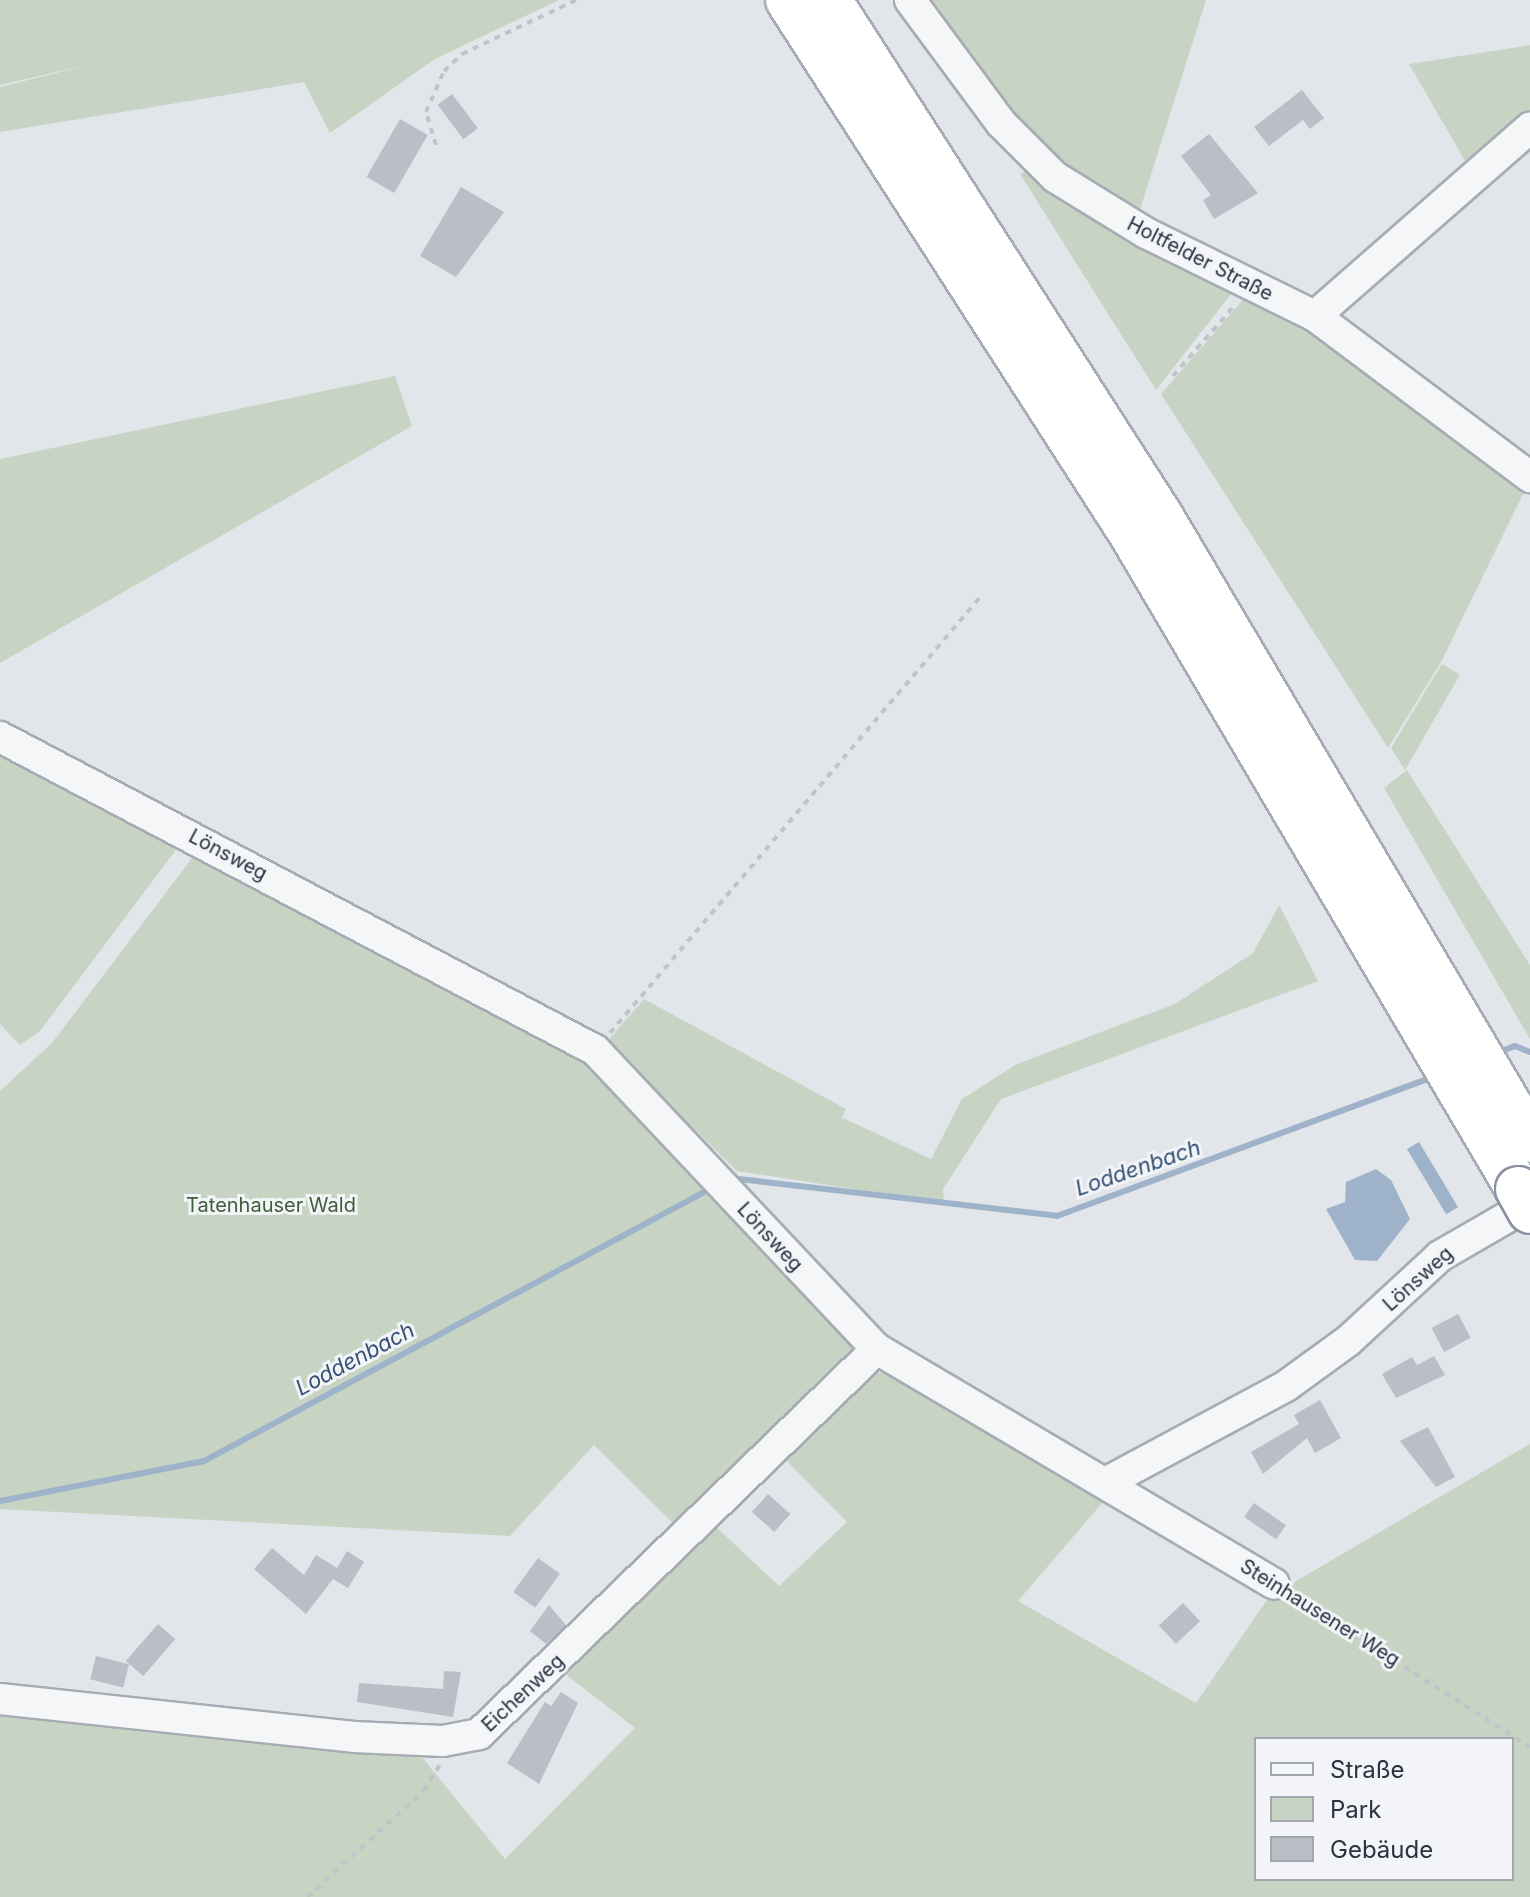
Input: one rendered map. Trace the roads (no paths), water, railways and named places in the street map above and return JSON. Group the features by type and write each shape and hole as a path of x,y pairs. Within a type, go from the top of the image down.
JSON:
{"highway":[{"path":"788,0 1452,1038"},
{"path":"829,0 1161,517 1479,1086 1526,1201"},
{"path":"1479,1086 1530,1140"}],"street":[{"name":"Holtfelder Straße","path":"910,0 1001,123 1055,177 1315,316 1530,477"},
{"path":"1315,316 1530,128"},
{"name":"Lönsweg","path":"0,737 595,1050 877,1349 1109,1481 1286,1386 1348,1341 1440,1256 1526,1201"},
{"name":"Eichenweg","path":"0,1699 443,1741 479,1734 877,1349"},
{"name":"Steinhausener Weg","path":"1109,1481 1274,1584"}],"water":[{"path":"1419,1142 1458,1207 1446,1214 1407,1149"},
{"path":"1376,1169 1391,1180 1410,1219 1377,1261 1355,1260 1326,1209 1345,1202 1346,1182"}],"waterway":[{"name":"Loddenbach","path":"1496,1053 1515,1046 1530,1052"},
{"name":"Loddenbach","path":"739,1179 1057,1216 1433,1077"},
{"name":"Loddenbach","path":"0,1501 204,1461 710,1189"}],"park label":[{"name":"Tatenhauser Wald","path":"271,1205"}]}
